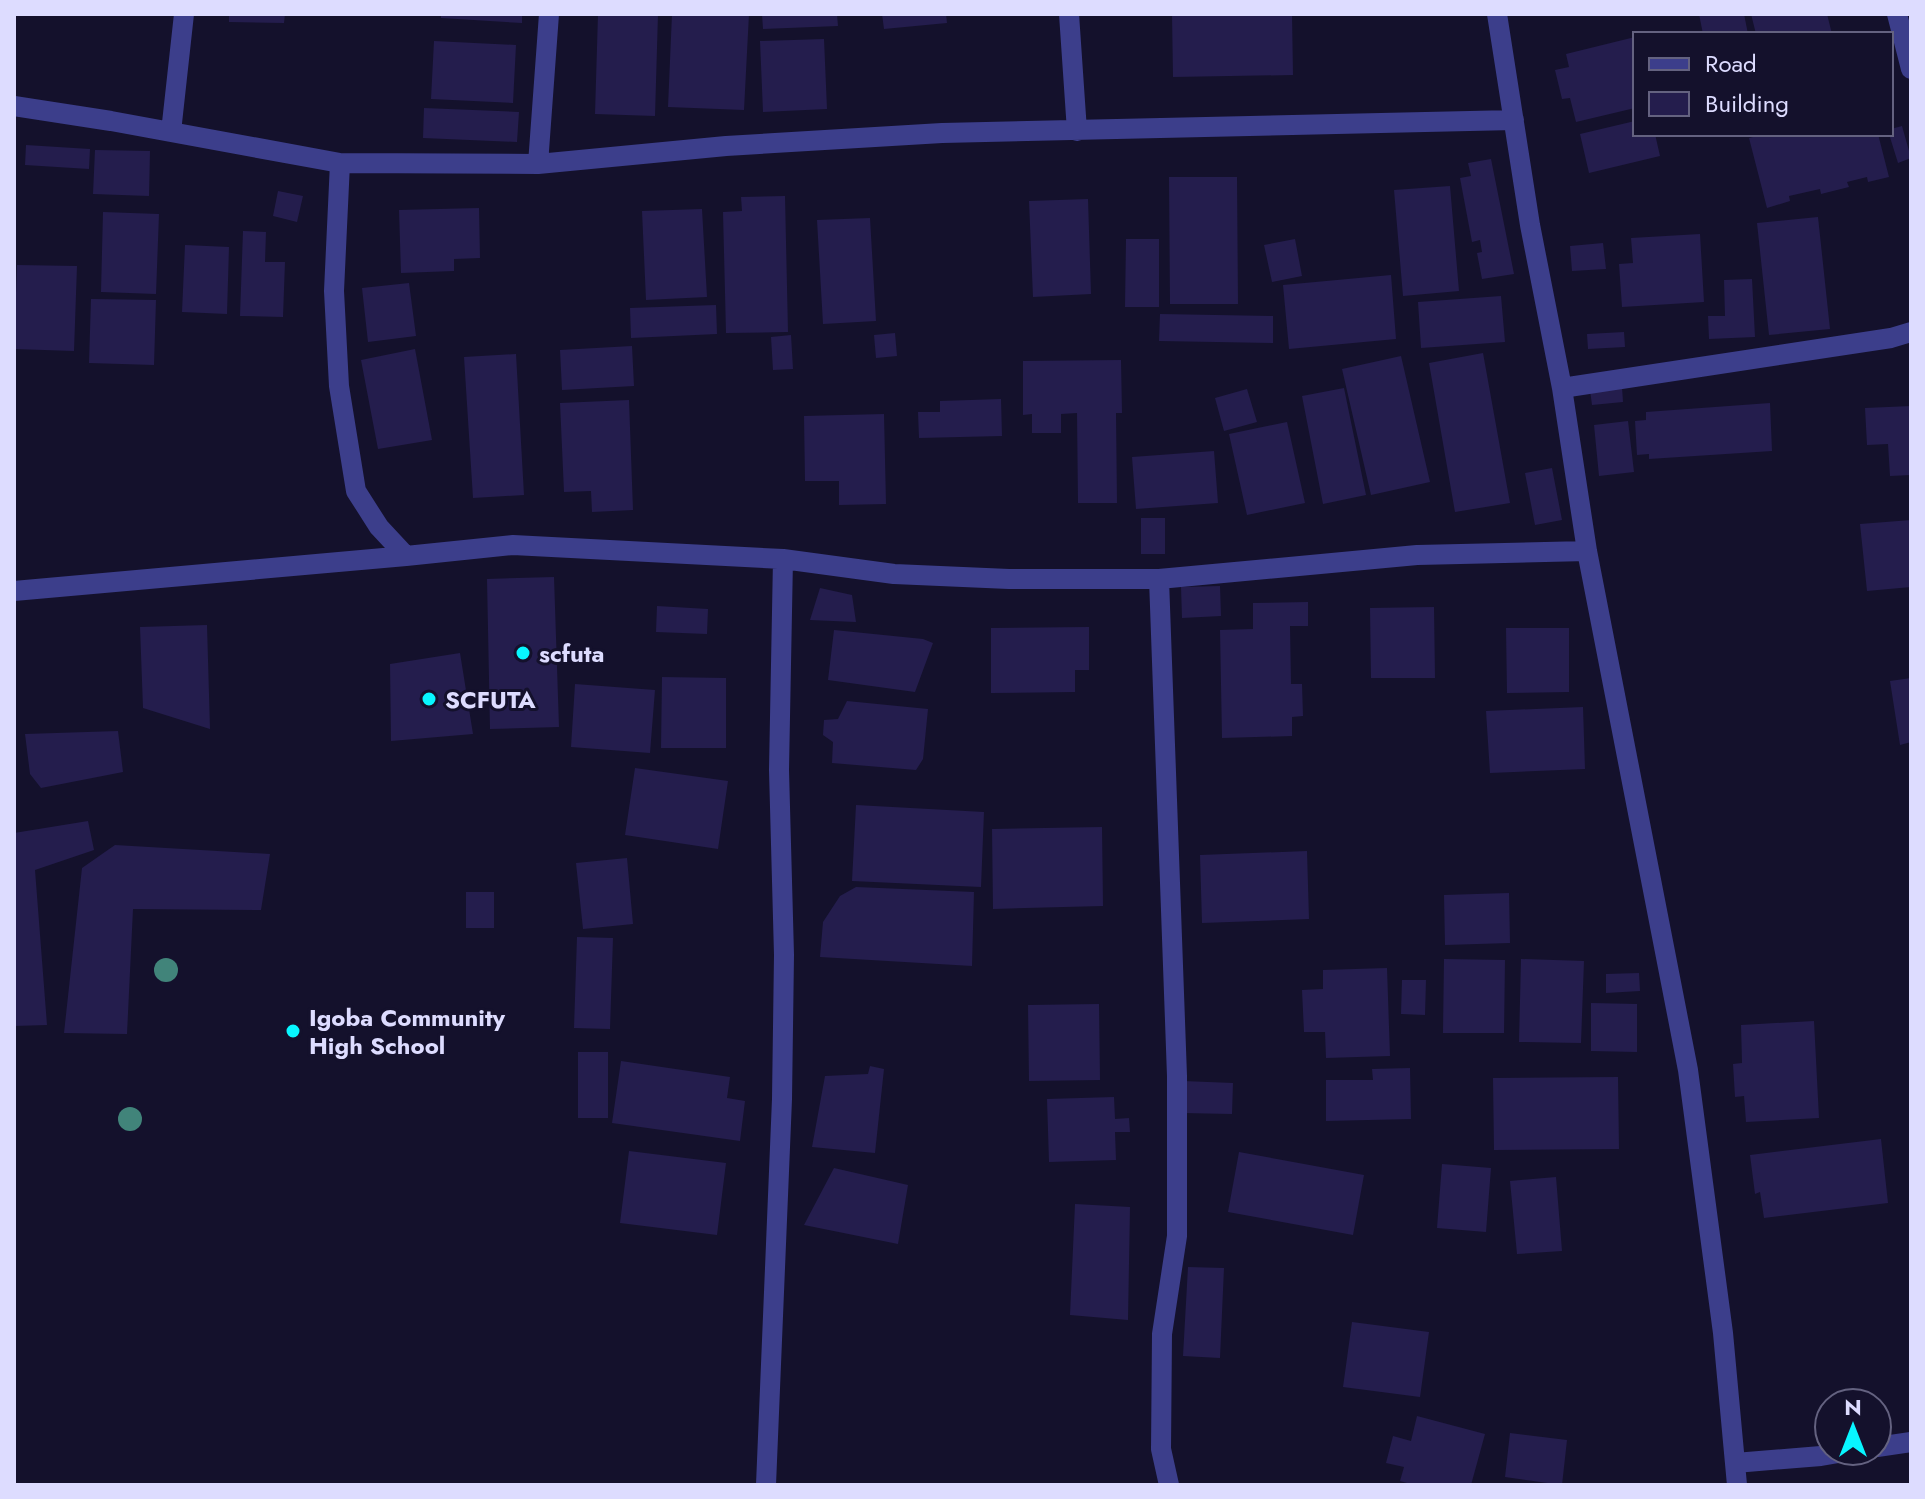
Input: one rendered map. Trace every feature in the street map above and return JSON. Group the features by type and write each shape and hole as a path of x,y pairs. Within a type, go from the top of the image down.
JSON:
{"street":[{"path":"171,132 184,14"},
{"path":"538,164 549,14"},
{"path":"1069,14 1077,131"},
{"path":"1497,14 1587,551 1688,1070 1723,1333 1737,1485"},
{"path":"1897,14 1911,69"},
{"path":"14,106 340,163 538,164 741,145 942,133 1514,120"},
{"path":"340,163 334,291 338,373 356,491 379,527 406,556"},
{"path":"1562,388 1891,338 1911,332"},
{"path":"14,591 513,545 783,559 894,574 1009,579 1159,579 1401,556 1587,551"},
{"path":"766,1485 782,1099 784,955 779,770 783,559"},
{"path":"1159,579 1177,1076 1177,1236 1162,1334 1161,1449 1169,1485"},
{"path":"1735,1463 1813,1457"}],"building":[{"path":"229,14 285,14 284,23 229,22"},
{"path":"441,14 522,14 522,23 441,18"},
{"path":"598,14 658,14 655,116 595,114"},
{"path":"672,14 749,14 744,110 668,107"},
{"path":"762,14 837,14 838,26 763,29"},
{"path":"882,14 946,14 947,23 884,29"},
{"path":"1172,14 1292,14 1293,75 1173,77"},
{"path":"1699,14 1744,14 1748,32 1703,32"},
{"path":"1751,14 1827,14 1832,32 1756,32"},
{"path":"1633,37 1633,108 1576,122 1570,98 1562,99 1555,70 1569,67 1566,54"},
{"path":"824,39 827,109 763,112 760,41"},
{"path":"434,41 516,45 513,103 431,99"},
{"path":"424,108 519,112 517,142 423,138"},
{"path":"1633,121 1633,136 1655,136 1660,156 1589,173 1580,134"},
{"path":"1902,126 1911,158 1898,163 1890,136 1893,136 1893,128"},
{"path":"1879,136 1889,177 1868,182 1867,177 1847,182 1849,187 1821,194 1820,189 1789,196 1790,201 1767,208 1749,138"},
{"path":"26,145 90,149 89,169 25,165"},
{"path":"95,150 150,151 149,196 93,194"},
{"path":"1491,159 1514,274 1482,279 1477,253 1482,252 1480,240 1472,242 1460,178 1471,176 1468,163"},
{"path":"1169,177 1237,177 1238,304 1170,304"},
{"path":"1450,186 1459,291 1403,296 1394,190"},
{"path":"278,191 303,196 297,222 273,216"},
{"path":"785,196 788,332 726,333 723,212 742,211 741,197"},
{"path":"1088,199 1091,294 1033,297 1029,201"},
{"path":"479,208 480,258 454,259 454,271 401,273 399,210"},
{"path":"702,209 707,297 646,300 642,211"},
{"path":"103,212 159,214 156,294 101,292"},
{"path":"1818,217 1830,329 1769,335 1757,223"},
{"path":"870,218 876,321 823,324 817,220"},
{"path":"243,231 266,232 265,262 285,262 283,317 240,316"},
{"path":"1700,234 1704,302 1622,307 1619,264 1633,263 1631,238"},
{"path":"1126,239 1159,239 1159,307 1125,307"},
{"path":"1295,239 1302,276 1272,282 1264,245"},
{"path":"1603,243 1606,269 1572,271 1570,246"},
{"path":"185,245 229,247 227,314 182,312"},
{"path":"17,265 77,266 74,351 14,349"},
{"path":"1391,275 1396,339 1289,349 1283,285"},
{"path":"1752,279 1755,337 1709,339 1708,316 1725,316 1724,280"},
{"path":"409,283 416,336 368,342 362,288"},
{"path":"1501,296 1505,342 1421,348 1418,302"},
{"path":"91,299 156,300 154,365 89,363"},
{"path":"716,305 717,334 631,338 630,308"},
{"path":"1160,314 1273,316 1273,343 1159,341"},
{"path":"1624,332 1625,347 1588,349 1587,334"},
{"path":"895,333 897,356 876,358 874,335"},
{"path":"791,335 793,369 773,370 771,337"},
{"path":"632,346 634,386 562,390 560,350"},
{"path":"415,349 432,440 378,449 361,360"},
{"path":"1483,353 1510,503 1455,512 1429,363"},
{"path":"516,354 524,495 473,498 464,357"},
{"path":"1401,356 1430,482 1371,495 1342,369"},
{"path":"1121,360 1122,413 1116,413 1117,503 1078,503 1077,413 1061,414 1061,433 1032,433 1032,414 1023,415 1023,361"},
{"path":"1622,387 1623,402 1592,405 1590,390"},
{"path":"1344,388 1366,495 1323,504 1302,396"},
{"path":"1247,389 1257,422 1224,431 1215,398"},
{"path":"1001,399 1002,436 919,438 918,412 940,412 940,401"},
{"path":"629,400 633,510 592,512 591,491 564,492 560,403"},
{"path":"1770,403 1772,451 1649,459 1649,454 1637,455 1635,421 1646,420 1646,412"},
{"path":"1911,406 1911,475 1890,476 1888,444 1867,445 1865,408"},
{"path":"884,414 886,504 839,505 839,481 805,481 804,416"},
{"path":"1628,421 1634,472 1599,476 1594,425"},
{"path":"1287,422 1305,503 1247,515 1229,434"},
{"path":"1214,451 1218,503 1136,509 1132,457"},
{"path":"1552,468 1562,520 1535,525 1525,473"},
{"path":"1141,518 1165,518 1165,554 1141,554"},
{"path":"1911,520 1911,587 1867,591 1860,524"},
{"name":"scfuta","path":"554,577 559,727 490,729 487,579"},
{"path":"1220,586 1221,616 1182,618 1181,587"},
{"path":"820,588 852,595 856,622 810,620"},
{"path":"1308,602 1308,626 1290,626 1291,684 1302,684 1303,716 1292,717 1292,736 1222,738 1220,630 1253,629 1253,603"},
{"name":"scfuta","path":"657,606 708,609 707,634 656,632"},
{"path":"1434,607 1435,678 1371,678 1370,608"},
{"path":"207,625 210,729 143,708 140,627"},
{"path":"1089,627 1089,670 1075,670 1075,692 991,693 991,628"},
{"path":"1506,628 1569,628 1569,692 1507,693"},
{"path":"834,630 923,639 933,643 915,692 828,680"},
{"name":"SCFUTA","path":"460,653 473,734 391,741 390,664"},
{"path":"662,677 726,678 726,748 661,748"},
{"path":"1911,678 1911,742 1900,745 1890,681"},
{"name":"SCFUTA","path":"575,684 655,690 650,753 571,747"},
{"path":"847,701 928,709 923,759 916,770 832,763 833,742 823,735 824,720 838,719"},
{"path":"1583,707 1585,769 1490,773 1486,711"},
{"path":"118,731 123,772 41,788 30,774 25,734"},
{"path":"635,768 728,781 718,849 625,835"},
{"path":"856,805 984,812 981,887 852,881"},
{"path":"88,821 94,850 35,870 47,1025 14,1026 14,833"},
{"path":"1102,827 1103,906 993,909 992,829"},
{"path":"115,845 270,854 261,910 133,909 127,1034 64,1033 82,868"},
{"path":"1307,851 1309,919 1202,923 1200,855"},
{"path":"627,858 633,924 583,929 576,863"},
{"path":"856,887 974,892 972,966 820,957 823,922 840,896"},
{"path":"466,892 494,892 494,928 466,928"},
{"path":"1509,893 1510,943 1445,945 1444,895"},
{"path":"577,937 613,938 610,1029 574,1028"},
{"path":"1444,959 1505,960 1504,1033 1443,1033"},
{"path":"1521,959 1584,961 1581,1043 1519,1042"},
{"path":"1387,968 1390,1056 1326,1058 1325,1032 1304,1032 1302,990 1323,989 1323,970"},
{"path":"1639,973 1640,991 1606,993 1606,974"},
{"path":"1402,980 1426,980 1425,1015 1401,1014"},
{"path":"1591,1003 1637,1004 1637,1052 1591,1051"},
{"path":"1099,1004 1100,1080 1029,1081 1028,1005"},
{"path":"1814,1021 1819,1118 1746,1122 1744,1096 1735,1097 1733,1064 1742,1063 1741,1025"},
{"path":"578,1052 608,1052 608,1118 578,1118"},
{"path":"621,1061 730,1077 727,1098 745,1101 740,1141 612,1123"},
{"path":"870,1066 884,1069 875,1153 812,1147 825,1076 868,1074"},
{"path":"1410,1068 1411,1119 1326,1121 1326,1080 1373,1080 1372,1069"},
{"path":"1618,1077 1619,1149 1494,1150 1493,1078"},
{"path":"1183,1081 1233,1083 1232,1114 1182,1113"},
{"path":"1114,1097 1115,1119 1129,1118 1130,1132 1115,1132 1116,1160 1049,1162 1047,1099"},
{"path":"1881,1139 1888,1203 1764,1218 1760,1192 1755,1194 1750,1155"},
{"path":"629,1151 726,1163 717,1235 620,1223"},
{"path":"1239,1152 1364,1175 1353,1235 1228,1212"},
{"path":"1442,1164 1491,1168 1486,1232 1437,1228"},
{"path":"834,1168 908,1185 898,1244 804,1225"},
{"path":"1556,1177 1562,1251 1517,1254 1510,1181"},
{"path":"1075,1204 1130,1207 1128,1320 1070,1315"},
{"path":"1188,1267 1224,1268 1220,1358 1183,1356"},
{"path":"1352,1322 1429,1332 1420,1397 1343,1387"},
{"path":"1417,1416 1485,1434 1471,1485 1414,1485 1400,1481 1404,1467 1386,1463 1393,1436 1411,1441"},
{"path":"1510,1433 1567,1440 1562,1485 1505,1477"}],"place":[{"name":"scfuta","path":"523,653"},
{"name":"SCFUTA","path":"429,699"},
{"name":"Igoba Community High School","path":"293,1031"}]}
